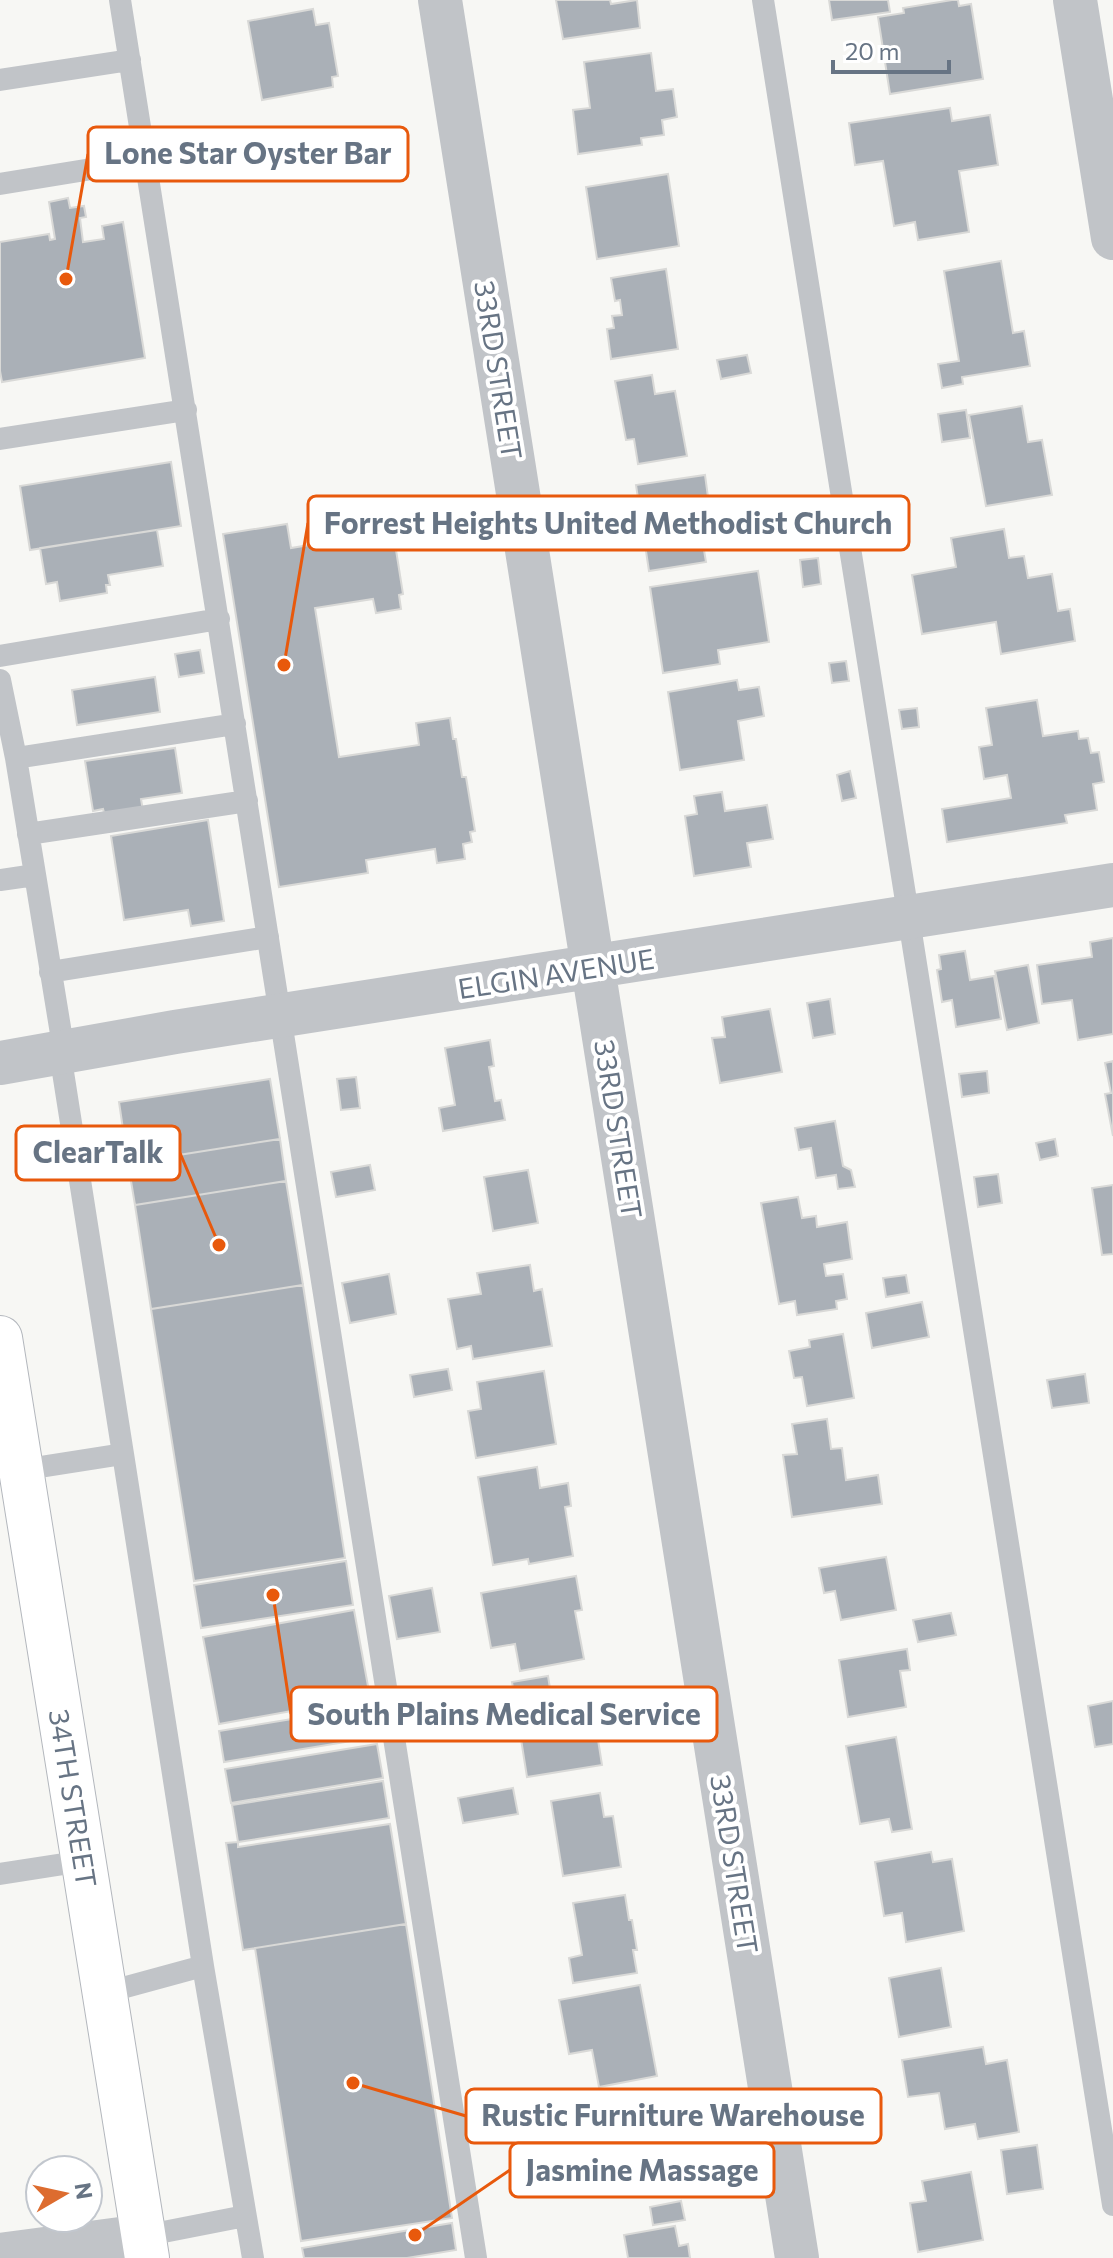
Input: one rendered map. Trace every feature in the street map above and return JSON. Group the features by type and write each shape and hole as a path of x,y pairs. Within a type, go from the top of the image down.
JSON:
{"main road":[{"name":"34TH STREET","path":"0,1338 145,2247"}],"street":[{"name":"33RD STREET","path":"440,0 797,2258"},
{"path":"1075,0 1113,238"},
{"name":"ELGIN AVENUE","path":"0,1063 1113,885"},
{"path":"0,2255 145,2247"}],"lane":[{"path":"120,0 476,2258"},
{"path":"763,0 1113,2205"},
{"path":"0,80 130,60"},
{"path":"0,184 147,160"},
{"path":"0,439 186,410"},
{"path":"0,656 219,619"},
{"path":"0,680 3,716 16,758 35,875 203,1966 253,2258"},
{"path":"16,758 235,724"},
{"path":"28,834 247,801"},
{"path":"0,880 35,875"},
{"path":"50,972 268,937"},
{"path":"21,1470 123,1454"},
{"path":"0,1874 83,1861"},
{"path":"104,1993 203,1966"},
{"path":"145,2247 245,2216"}],"building":[{"path":"556,0 610,0 611,4 637,0 640,28 563,39"},
{"path":"829,0 888,0 890,12 832,20"},
{"path":"958,0 959,6 971,4 983,79 890,94 878,17 904,13 903,8"},
{"path":"313,9 316,25 329,23 338,76 332,77 333,87 262,100 248,21"},
{"path":"651,53 656,91 673,89 677,117 662,120 664,135 641,138 642,145 578,154 573,110 590,108 584,62"},
{"path":"950,108 952,121 990,115 998,165 959,171 969,232 918,240 915,222 894,226 883,161 855,165 849,123"},
{"path":"668,174 679,246 597,259 586,187"},
{"path":"68,198 70,208 84,206 86,217 80,218 83,242 104,239 102,226 123,222 145,358 2,382 0,242 49,234 50,240 55,239 49,202"},
{"path":"1001,261 1013,333 1024,331 1030,366 962,377 963,384 942,388 938,364 959,361 944,271"},
{"path":"666,269 678,349 611,359 607,329 614,328 612,316 622,315 620,300 615,301 611,278"},
{"path":"747,355 751,373 721,379 717,360"},
{"path":"652,375 655,394 675,391 687,456 638,464 634,439 626,440 615,381"},
{"path":"1022,406 1028,442 1042,440 1052,495 986,506 969,415"},
{"path":"966,410 970,438 942,442 938,414"},
{"path":"171,462 181,526 30,550 20,486"},
{"path":"705,475 708,497 690,499 692,512 681,514 685,540 702,538 706,562 649,571 636,485"},
{"path":"287,524 291,548 393,531 403,594 399,595 401,609 376,613 373,599 315,608 339,757 419,745 416,723 450,718 462,777 466,777 475,831 470,832 472,842 463,844 465,859 437,863 435,849 366,860 368,873 279,887 223,534"},
{"path":"1004,529 1009,558 1024,556 1028,578 1052,574 1058,611 1070,609 1075,641 1001,654 996,622 922,634 912,575 956,567 951,538"},
{"path":"157,530 163,566 108,575 110,585 106,585 107,593 60,601 57,582 46,584 40,548"},
{"path":"818,558 821,584 803,587 800,560"},
{"path":"758,571 769,642 718,650 720,664 663,673 650,587"},
{"path":"200,650 204,673 179,677 175,654"},
{"path":"846,661 849,681 832,683 829,663"},
{"path":"155,677 160,712 77,725 72,690"},
{"path":"737,680 739,690 759,687 764,716 738,721 744,760 680,770 668,692"},
{"path":"1037,700 1043,736 1078,731 1079,739 1088,738 1091,753 1099,752 1104,782 1093,784 1097,810 1065,815 1067,823 947,842 942,809 1011,798 1007,775 984,779 979,747 992,745 986,708"},
{"path":"917,708 919,727 902,729 899,710"},
{"path":"175,748 182,793 141,799 143,811 105,816 103,809 93,811 85,761"},
{"path":"850,771 856,798 842,801 837,775"},
{"path":"722,792 725,811 767,805 773,839 747,843 751,867 694,876 685,816 697,814 694,796"},
{"path":"208,820 224,921 191,926 188,910 124,920 111,836"},
{"path":"1113,938 1113,1034 1078,1040 1072,1000 1042,1004 1037,965 1092,957 1090,942"},
{"path":"965,951 970,980 994,976 1001,1019 956,1027 952,1000 942,1002 937,970 941,969 939,955"},
{"path":"1028,965 1039,1023 1007,1030 995,971"},
{"path":"830,999 835,1034 813,1038 807,1003"},
{"path":"770,1009 782,1072 720,1083 712,1038 725,1037 722,1017"},
{"path":"490,1040 494,1066 489,1067 495,1101 501,1100 505,1120 443,1131 439,1108 455,1105 445,1048"},
{"path":"1113,1061 1113,1136 1105,1094 1111,1093 1105,1063"},
{"path":"987,1071 989,1093 962,1097 959,1074"},
{"path":"356,1077 360,1108 341,1110 337,1079"},
{"path":"270,1079 280,1139 128,1163 119,1102"},
{"path":"835,1121 843,1166 851,1170 855,1187 838,1189 836,1175 816,1178 811,1148 799,1150 795,1128"},
{"path":"280,1139 286,1181 135,1205 128,1163"},
{"path":"1055,1139 1058,1156 1040,1160 1036,1143"},
{"path":"370,1165 375,1190 336,1197 331,1172"},
{"path":"528,1170 538,1223 493,1231 484,1177"},
{"path":"998,1174 1002,1203 978,1207 974,1177"},
{"path":"286,1181 303,1285 151,1309 135,1205"},
{"path":"1113,1185 1113,1254 1102,1255 1092,1188"},
{"path":"798,1197 802,1218 816,1216 817,1227 847,1222 852,1259 824,1264 826,1276 843,1274 847,1299 836,1301 837,1309 797,1315 795,1301 779,1304 761,1203"},
{"path":"530,1265 534,1291 542,1289 552,1346 473,1359 471,1346 457,1349 448,1299 481,1294 477,1273"},
{"path":"389,1274 396,1314 350,1323 342,1283"},
{"path":"906,1275 909,1293 886,1297 883,1278"},
{"path":"303,1285 345,1558 194,1581 151,1309"},
{"path":"922,1302 929,1337 872,1348 866,1313"},
{"path":"843,1334 854,1398 807,1406 802,1377 794,1378 789,1351 810,1347 809,1340"},
{"path":"448,1369 452,1390 414,1397 410,1375"},
{"path":"544,1371 556,1444 476,1458 468,1411 481,1409 477,1382"},
{"path":"1085,1374 1089,1403 1052,1408 1047,1380"},
{"path":"827,1419 831,1449 842,1448 846,1480 878,1475 882,1504 792,1517 783,1455 797,1454 792,1424"},
{"path":"537,1467 540,1488 568,1483 571,1506 565,1507 573,1556 529,1564 528,1559 493,1565 478,1477"},
{"path":"886,1557 896,1610 841,1620 835,1591 824,1593 819,1568"},
{"path":"346,1561 353,1605 201,1628 194,1585"},
{"path":"576,1576 582,1610 575,1611 584,1659 520,1671 515,1644 491,1648 481,1593"},
{"path":"432,1588 440,1632 397,1639 389,1596"},
{"path":"354,1610 370,1697 219,1724 203,1637"},
{"path":"951,1613 956,1635 918,1642 913,1620"},
{"path":"907,1649 910,1670 900,1671 906,1707 848,1717 839,1660"},
{"path":"548,1676 552,1701 591,1695 602,1765 527,1777 512,1682"},
{"path":"1113,1701 1113,1744 1095,1747 1088,1706"},
{"path":"371,1706 376,1737 224,1762 219,1731"},
{"path":"896,1737 912,1829 892,1832 889,1819 860,1824 846,1746"},
{"path":"377,1744 383,1778 231,1803 225,1769"},
{"path":"383,1781 389,1818 238,1842 232,1805"},
{"path":"513,1788 518,1814 463,1823 458,1798"},
{"path":"600,1793 604,1817 613,1816 621,1867 563,1876 551,1801"},
{"path":"390,1824 406,1924 243,1950 226,1843 238,1842 238,1847"},
{"path":"931,1852 933,1862 952,1859 964,1931 906,1942 902,1913 884,1916 875,1862"},
{"path":"625,1895 637,1950 633,1950 637,1973 573,1983 569,1958 582,1955 573,1903"},
{"path":"406,1924 452,2218 301,2241 255,1948"},
{"path":"941,1968 951,2027 899,2037 889,1978"},
{"path":"640,1985 657,2076 599,2087 592,2050 569,2054 559,2000"},
{"path":"983,2047 986,2064 1007,2060 1019,2132 978,2139 975,2124 945,2129 939,2093 908,2097 902,2060"},
{"path":"660,2109 671,2175 623,2183 611,2117"},
{"path":"1037,2145 1043,2189 1007,2194 1001,2150"},
{"path":"971,2172 983,2240 918,2252 910,2203 926,2201 922,2181"},
{"path":"681,2201 685,2220 653,2225 650,2207"},
{"path":"452,2223 456,2250 407,2258 304,2258 302,2248"},
{"path":"675,2226 679,2246 688,2244 690,2258 628,2258 624,2235"}],"place":[{"name":"Lone Star Oyster Bar","path":"66,279"},
{"name":"Forrest Heights United Methodist Church","path":"284,665"},
{"name":"ClearTalk","path":"219,1245"},
{"name":"South Plains Medical Service","path":"273,1595"},
{"name":"Rustic Furniture Warehouse","path":"353,2083"},
{"name":"Jasmine Massage","path":"415,2235"}]}
